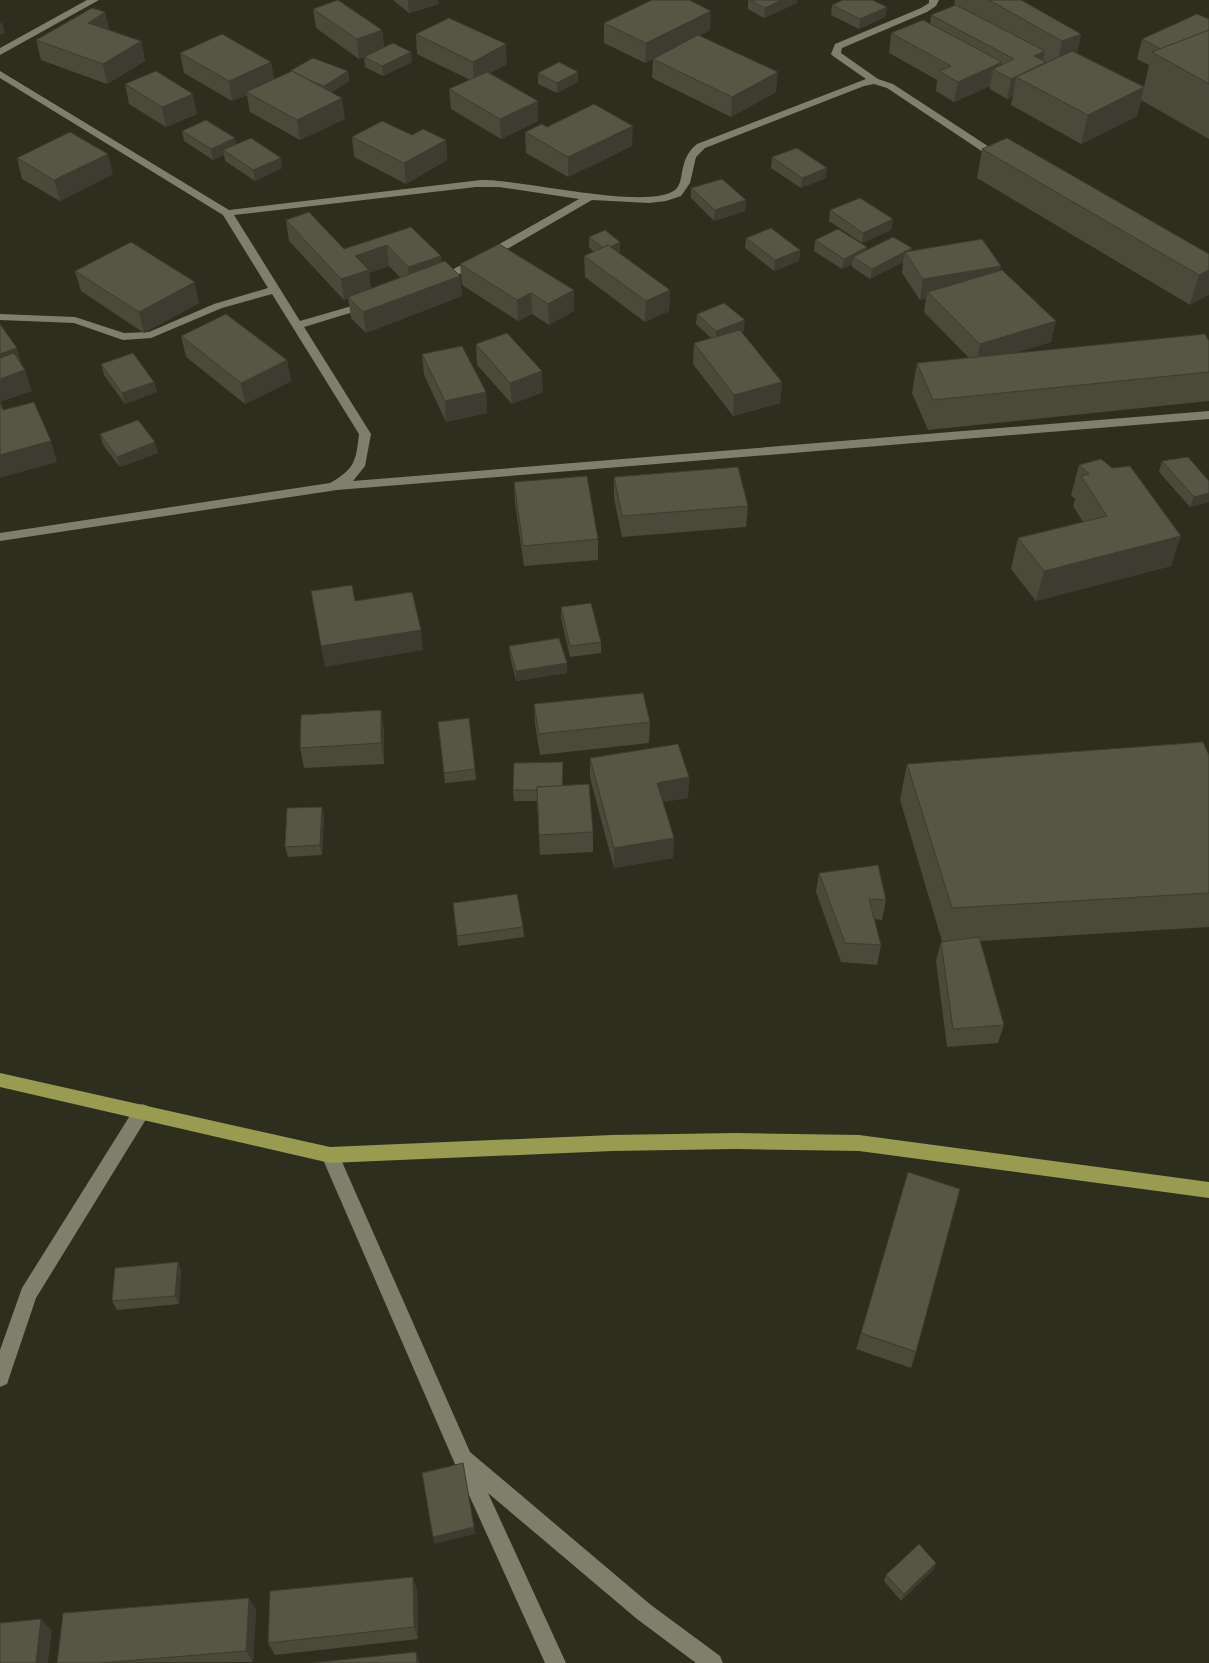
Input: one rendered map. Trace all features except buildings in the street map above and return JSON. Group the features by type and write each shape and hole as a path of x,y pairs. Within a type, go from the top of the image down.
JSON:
{"main road":[{"path":"2,1080 330,1155 631,1143 736,1141 859,1143 1209,1190"}],"street":[{"path":"0,52 94,0"},
{"path":"875,82 836,54 838,46 924,10 933,4 934,0"},
{"path":"0,74 227,213 365,434 361,464 352,477 333,487"},
{"path":"227,213 455,185 490,183 592,196 654,200 676,195 684,186 690,155 701,146 862,82 875,82 890,86 985,150 1011,165"},
{"path":"424,286 452,275 557,214 592,196"},
{"path":"0,317 75,320 123,337 151,335 218,306 274,290"},
{"path":"297,326 380,301"},
{"path":"1,536 333,487 1209,415"},
{"path":"0,1378 28,1294 142,1111"},
{"path":"330,1155 462,1457 556,1663"},
{"path":"462,1457 644,1612 713,1663"}]}
